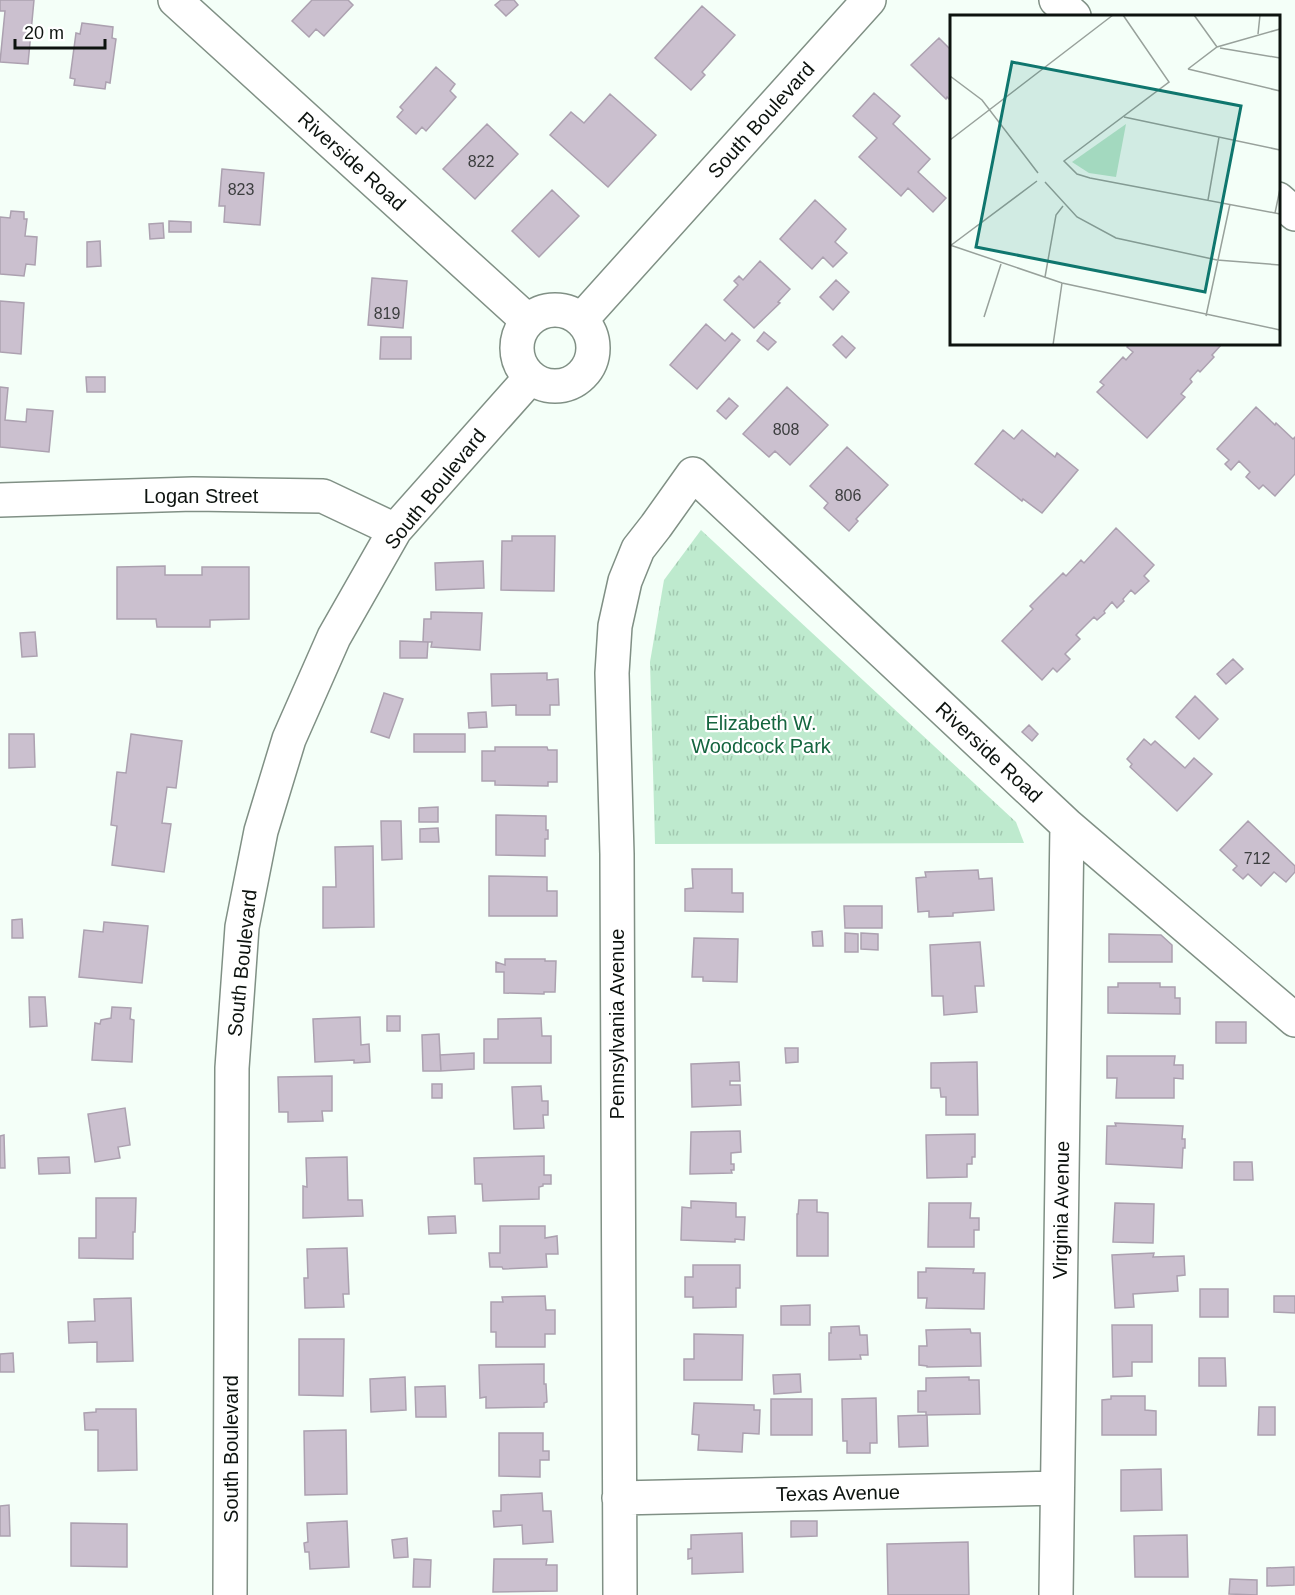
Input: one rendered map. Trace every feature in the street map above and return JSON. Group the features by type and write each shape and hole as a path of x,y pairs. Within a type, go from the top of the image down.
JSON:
{"street":[{"name":"Riverside Road","path":"175,0 528,321"},
{"name":"South Boulevard","path":"581,320 869,0"},
{"path":"1056,0 1073,15"},
{"path":"1280,201 1295,214"},
{"path":"560,310 581,320 588,329 593,352 584,373 575,381 564,385 552,386 530,378 522,367 518,355 520,334 528,321 537,314 560,310"},
{"name":"South Boulevard","path":"230,1595 232,1068 242,927 261,831 289,739 334,637 395,530 530,378"},
{"name":"Riverside Road","path":"693,474 1067,825 1295,1020"},
{"name":"Pennsylvania Avenue","path":"620,1595 617,854 612,673 615,626 625,581 638,549 693,474"},
{"name":"Logan Street","path":"0,500 193,494 323,496 395,530"},
{"name":"Virginia Avenue","path":"1056,1595 1067,825"},
{"name":"Texas Avenue","path":"619,1498 1057,1488"}],"green space":[{"name":"Elizabeth W. Woodcock Park","path":"701,530 1016,822 1024,843 655,844 650,662 664,580"}],"building":[{"path":"0,0 34,0 28,64 0,62 5,11 0,11"},
{"path":"312,0 348,0 353,5 324,36 316,29 309,37 292,21"},
{"path":"501,0 514,0 518,5 506,16 495,5"},
{"path":"702,6 735,35 702,72 705,75 691,90 655,58"},
{"path":"82,23 113,27 112,38 116,39 110,83 106,82 105,89 74,85 75,79 70,78 76,33 80,34"},
{"path":"939,38 950,49 950,100 947,97 946,99 911,65"},
{"path":"436,67 455,84 450,91 456,97 426,131 422,127 416,134 397,117 403,110 400,107"},
{"path":"874,93 900,116 893,124 930,159 918,172 946,198 933,212 908,188 901,196 859,157 877,138 853,116"},
{"path":"610,94 656,135 608,187 550,135 571,112 584,123"},
{"path":"487,124 518,154 475,199 443,169"},
{"path":"222,169 264,173 260,225 224,222 225,206 219,206"},
{"path":"552,190 579,216 539,257 512,231"},
{"path":"815,200 846,229 835,242 847,253 833,267 823,257 812,269 780,239"},
{"path":"11,211 24,212 24,219 27,219 25,236 37,237 35,265 26,264 24,276 0,274 0,217 10,218"},
{"path":"169,221 191,222 191,232 169,232"},
{"path":"163,223 164,238 150,239 149,224"},
{"path":"100,241 101,266 87,267 87,242"},
{"path":"760,261 790,289 778,302 780,303 754,328 724,300 738,285 734,281 739,276 743,280"},
{"path":"372,278 407,281 403,328 368,325"},
{"path":"836,280 849,292 833,310 820,297"},
{"path":"0,301 24,303 21,354 0,352"},
{"path":"706,324 725,341 732,333 740,340 697,389 670,365"},
{"path":"764,332 776,342 768,350 757,341"},
{"path":"842,336 855,348 846,358 833,345"},
{"path":"381,337 411,337 411,359 380,359"},
{"path":"1129,345 1221,345 1212,355 1214,357 1190,379 1192,382 1181,394 1185,397 1147,438 1097,392 1104,385 1100,382 1123,357 1126,360 1133,352 1127,347"},
{"path":"86,377 105,377 105,392 87,392"},
{"path":"0,387 8,388 5,420 26,422 27,409 53,411 49,452 0,447"},
{"path":"787,387 828,425 790,465 775,451 769,457 743,434"},
{"path":"729,398 738,406 726,419 717,411"},
{"path":"1256,407 1293,439 1295,437 1295,474 1275,496 1263,485 1259,489 1246,477 1250,472 1239,461 1231,470 1225,464 1229,460 1217,449"},
{"path":"1003,430 1014,439 1022,430 1055,457 1057,453 1078,470 1042,513 1023,499 1022,501 975,464"},
{"path":"847,447 888,485 856,519 858,521 849,531 824,508 828,503 810,486"},
{"path":"1116,528 1154,565 1144,576 1149,581 1135,594 1131,590 1117,608 1112,602 1097,620 1094,617 1076,635 1080,639 1065,654 1070,659 1057,672 1053,668 1042,680 1002,641 1033,609 1030,606 1063,573 1066,576 1081,560 1084,563"},
{"path":"512,536 555,536 554,591 501,590 502,541 512,541"},
{"path":"483,561 484,588 436,590 435,563"},
{"path":"165,566 165,575 202,575 202,567 249,567 249,619 210,620 210,627 157,627 156,619 117,619 117,567"},
{"path":"431,612 482,613 480,650 431,647 432,642 423,642 424,619 431,619"},
{"path":"35,632 37,656 22,657 20,633"},
{"path":"400,641 428,642 427,658 400,658"},
{"path":"1233,659 1243,669 1226,684 1217,674"},
{"path":"547,673 547,680 558,679 559,705 550,705 550,715 516,715 516,705 492,706 491,674"},
{"path":"384,693 403,699 389,738 371,732"},
{"path":"1195,696 1218,719 1199,739 1176,717"},
{"path":"486,712 487,727 469,728 468,713"},
{"path":"1029,725 1038,734 1032,741 1022,732"},
{"path":"9,734 34,734 35,767 9,768"},
{"path":"131,734 182,741 176,788 167,787 162,823 171,824 164,872 112,865 117,826 111,825 117,772 126,773"},
{"path":"414,734 465,734 465,752 414,752"},
{"path":"1144,739 1151,745 1155,741 1185,768 1194,758 1212,774 1177,811 1130,767 1132,764 1127,759"},
{"path":"495,747 547,747 548,750 557,750 557,782 548,782 548,786 495,785 495,781 482,781 482,751 495,751"},
{"path":"438,807 438,822 419,822 419,808"},
{"path":"496,815 546,816 548,839 545,839 545,856 496,855"},
{"path":"381,821 401,821 402,859 382,860"},
{"path":"1248,821 1295,866 1295,872 1286,882 1274,872 1261,886 1248,874 1243,879 1233,870 1237,866 1220,850"},
{"path":"438,828 439,842 420,842 420,829"},
{"path":"373,846 374,927 323,928 323,887 336,887 335,847"},
{"path":"692,869 732,869 732,893 743,893 743,912 685,911 685,889 693,888"},
{"path":"978,870 979,879 992,878 994,910 929,917 929,911 918,912 916,878 926,877 925,872"},
{"path":"489,876 547,877 547,891 557,891 557,916 489,916"},
{"path":"844,906 882,906 882,928 845,928"},
{"path":"22,919 23,938 12,938 12,920"},
{"path":"104,922 148,926 142,983 79,977 84,930 103,932"},
{"path":"822,931 823,946 813,946 812,932"},
{"path":"845,933 858,934 858,952 845,952"},
{"path":"861,933 878,934 878,950 861,949"},
{"path":"1109,934 1161,935 1172,945 1172,962 1109,962"},
{"path":"694,938 738,939 737,982 703,981 703,977 692,977"},
{"path":"980,942 984,986 975,986 977,1012 944,1015 943,996 932,996 930,945"},
{"path":"505,959 556,961 555,992 504,993 504,972 496,972 496,962 505,965"},
{"path":"1118,983 1160,983 1160,987 1175,987 1175,998 1180,998 1180,1014 1108,1013 1108,987 1118,987"},
{"path":"29,997 45,997 47,1026 30,1027"},
{"path":"112,1007 131,1008 130,1019 134,1020 132,1062 92,1060 95,1023 100,1024 101,1020 111,1018"},
{"path":"387,1016 400,1016 400,1031 387,1031"},
{"path":"360,1017 361,1045 369,1044 370,1062 354,1063 354,1060 315,1062 313,1019"},
{"path":"541,1018 542,1036 551,1036 551,1063 484,1063 484,1039 498,1039 498,1019"},
{"path":"1216,1022 1246,1022 1246,1043 1216,1043"},
{"path":"439,1034 441,1071 423,1071 422,1035"},
{"path":"785,1048 798,1048 798,1062 786,1063"},
{"path":"474,1053 474,1069 441,1071 440,1055"},
{"path":"1107,1056 1175,1056 1174,1065 1183,1065 1183,1079 1174,1078 1174,1098 1116,1098 1117,1078 1107,1078"},
{"path":"739,1062 740,1081 730,1081 730,1085 740,1085 741,1105 692,1107 691,1064"},
{"path":"977,1062 978,1115 946,1115 946,1097 941,1097 940,1088 931,1088 931,1063"},
{"path":"332,1076 332,1111 322,1111 323,1121 288,1122 288,1112 279,1112 278,1077"},
{"path":"432,1084 442,1084 442,1098 432,1098"},
{"path":"541,1086 542,1101 548,1101 548,1115 543,1115 544,1128 514,1129 512,1087"},
{"path":"125,1108 130,1145 118,1147 120,1158 95,1162 88,1114"},
{"path":"1115,1123 1183,1126 1182,1139 1185,1139 1185,1148 1183,1148 1182,1168 1106,1164 1107,1126 1116,1126"},
{"path":"740,1131 741,1152 731,1153 731,1164 734,1164 732,1173 690,1174 691,1132"},
{"path":"975,1134 975,1157 972,1157 972,1164 967,1164 967,1177 927,1178 926,1135"},
{"path":"4,1135 5,1168 0,1168 0,1136"},
{"path":"544,1156 544,1175 551,1175 551,1184 543,1184 539,1187 539,1199 483,1201 482,1184 475,1184 474,1158"},
{"path":"69,1157 70,1173 39,1174 38,1158"},
{"path":"347,1157 348,1200 362,1200 363,1216 303,1218 303,1186 307,1187 306,1158"},
{"path":"1234,1162 1252,1162 1253,1180 1234,1180"},
{"path":"96,1198 136,1198 133,1259 79,1258 79,1238 96,1238"},
{"path":"799,1200 817,1200 817,1212 828,1213 828,1256 797,1256"},
{"path":"691,1201 736,1203 736,1217 745,1217 744,1240 735,1239 735,1242 681,1240 682,1207 691,1208"},
{"path":"929,1203 971,1203 970,1218 979,1218 979,1230 974,1230 974,1247 928,1247"},
{"path":"1115,1203 1154,1204 1153,1243 1113,1242"},
{"path":"455,1216 456,1233 429,1234 428,1217"},
{"path":"500,1226 545,1226 545,1238 557,1236 558,1254 546,1254 547,1267 503,1269 502,1267 490,1267 489,1253 500,1253"},
{"path":"347,1248 349,1294 343,1294 344,1307 305,1308 304,1278 308,1278 307,1249"},
{"path":"1154,1253 1153,1257 1184,1256 1185,1275 1177,1276 1178,1291 1133,1294 1134,1307 1115,1308 1112,1255"},
{"path":"693,1265 740,1265 740,1288 736,1288 736,1307 693,1308 693,1297 685,1297 685,1277 693,1277"},
{"path":"926,1268 974,1269 973,1273 985,1273 984,1309 926,1308 927,1298 918,1298 918,1272 926,1272"},
{"path":"1200,1289 1228,1289 1228,1317 1200,1317"},
{"path":"545,1296 546,1310 555,1310 555,1334 545,1334 545,1347 496,1347 496,1332 491,1332 491,1302 503,1302 502,1297"},
{"path":"1274,1296 1295,1296 1295,1313 1274,1312"},
{"path":"131,1298 133,1361 97,1362 97,1342 69,1343 68,1322 95,1321 94,1299"},
{"path":"810,1305 810,1325 781,1325 781,1306"},
{"path":"1112,1325 1152,1325 1152,1362 1132,1362 1132,1376 1113,1377"},
{"path":"859,1326 860,1335 867,1335 868,1355 860,1355 861,1359 829,1360 831,1327"},
{"path":"970,1329 971,1333 980,1333 981,1366 927,1367 919,1365 919,1346 927,1346 926,1330"},
{"path":"694,1334 743,1335 742,1380 684,1380 684,1359 694,1359"},
{"path":"299,1339 344,1339 343,1396 299,1395"},
{"path":"13,1353 14,1372 0,1372 0,1354"},
{"path":"1199,1358 1225,1358 1226,1386 1199,1386"},
{"path":"544,1364 547,1402 544,1403 544,1407 486,1408 486,1397 480,1398 479,1365"},
{"path":"800,1374 801,1392 774,1394 773,1375"},
{"path":"405,1377 406,1410 371,1412 370,1379"},
{"path":"969,1377 969,1380 979,1380 980,1414 926,1415 926,1412 918,1412 918,1391 926,1391 926,1378"},
{"path":"445,1386 446,1417 416,1417 415,1387"},
{"path":"1111,1396 1145,1396 1145,1410 1156,1411 1156,1435 1102,1435 1102,1400 1111,1399"},
{"path":"876,1398 877,1443 870,1443 870,1453 847,1453 847,1441 843,1441 842,1399"},
{"path":"771,1399 812,1399 812,1435 771,1435"},
{"path":"694,1403 754,1405 754,1410 760,1410 759,1434 743,1433 742,1452 698,1450 699,1435 692,1434"},
{"path":"1259,1407 1275,1407 1275,1435 1258,1435"},
{"path":"96,1409 136,1409 137,1470 98,1471 98,1430 85,1430 84,1413 96,1412"},
{"path":"927,1415 928,1446 899,1447 898,1416"},
{"path":"346,1430 347,1494 305,1495 304,1431"},
{"path":"499,1433 543,1433 543,1451 549,1451 549,1460 540,1460 540,1477 499,1476"},
{"path":"1161,1469 1162,1510 1121,1511 1121,1470"},
{"path":"542,1493 543,1511 551,1511 553,1542 523,1544 522,1525 494,1527 493,1511 501,1511 501,1495"},
{"path":"9,1505 10,1536 0,1536 0,1506"},
{"path":"347,1521 349,1567 310,1569 309,1552 305,1552 304,1543 308,1542 307,1523"},
{"path":"791,1521 817,1521 817,1536 791,1537"},
{"path":"71,1523 127,1524 127,1567 71,1566"},
{"path":"742,1533 743,1572 692,1574 692,1558 688,1559 691,1535"},
{"path":"1187,1535 1188,1577 1135,1577 1134,1536"},
{"path":"407,1538 408,1557 394,1558 392,1540"},
{"path":"968,1542 969,1595 888,1595 887,1544"},
{"path":"414,1559 431,1560 430,1587 413,1587"},
{"path":"494,1559 547,1559 546,1565 557,1565 557,1591 493,1592"},
{"path":"1294,1567 1294,1585 1267,1586 1267,1568"},
{"path":"1230,1579 1257,1580 1257,1595 1229,1594"}]}
